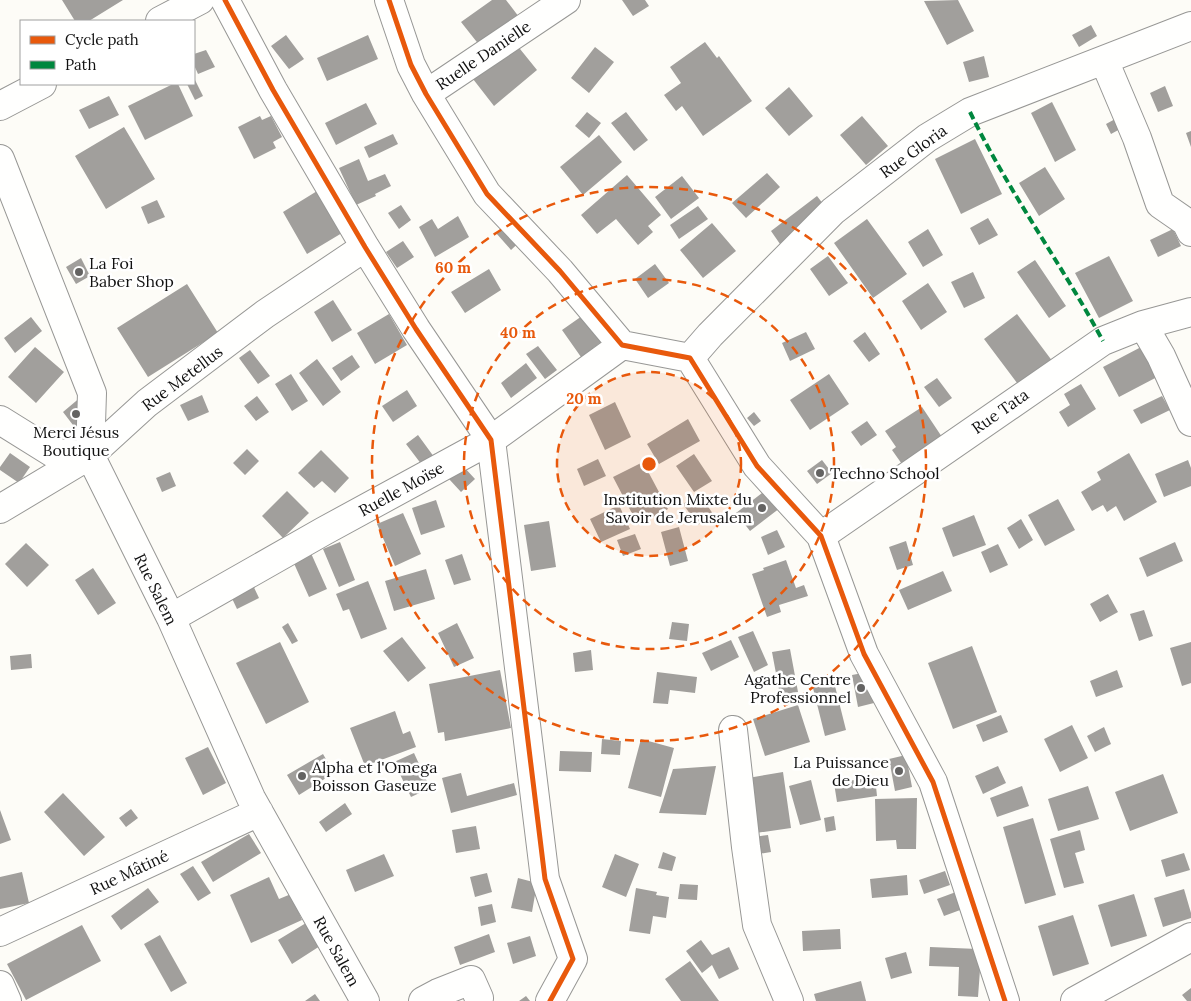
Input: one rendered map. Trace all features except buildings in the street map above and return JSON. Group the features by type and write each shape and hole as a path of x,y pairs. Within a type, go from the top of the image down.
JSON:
{"street":[{"path":"162,20 200,0"},
{"path":"225,0 273,90 366,247 416,329 491,440 545,878 573,959 550,1001"},
{"path":"388,0 411,65 426,94 487,194 560,271 622,345 690,358 756,466 821,536 864,654 933,782 1005,1001"},
{"name":"Ruelle Danielle","path":"426,94 566,0"},
{"name":"Rue Gloria","path":"690,358 710,335 833,212 927,138 970,112 1191,26"},
{"path":"1104,60 1137,138 1160,204 1186,222 1191,232"},
{"path":"0,106 40,85"},
{"name":"Rue Salem","path":"0,159 92,393 90,455 171,618 251,798 365,1001"},
{"name":"Rue Metellus","path":"0,509 90,455 147,403 265,314 366,247"},
{"name":"Rue Tata","path":"821,536 1103,341 1142,325 1191,312"},
{"path":"1142,325 1161,356 1191,422"},
{"name":"Ruelle Moïse","path":"171,618 324,531 491,440 622,345"},
{"path":"0,420 53,453 90,455"},
{"path":"733,730 757,925 789,1001"},
{"name":"Rue Mâtiné","path":"0,932 259,812"},
{"path":"1075,1001 1191,937"},
{"path":"424,1001 438,993 471,980 479,998"},
{"path":"0,985 7,1001"}],"marked path":[{"path":"970,112 1001,170 1103,341"}],"cycle path":[{"path":"225,0 273,90 365,247 416,329 491,440 545,879 573,959 550,1001"},
{"path":"389,0 411,65 426,94 487,194 560,271 622,345 690,358 757,466 821,536 864,654 933,782 1005,1001"}],"place":[{"name":"La Foi Baber Shop","path":"79,272"},
{"name":"Merci Jésus Boutique","path":"76,414"},
{"name":"Techno School","path":"820,473"},
{"name":"Institution Mixte du Savoir de Jerusalem","path":"762,508"},
{"name":"Agathe Centre Professionnel","path":"861,688"},
{"name":"La Puissance de Dieu","path":"899,771"},
{"name":"Alpha et l'Omega Boisson Gaseuze","path":"302,776"}]}
